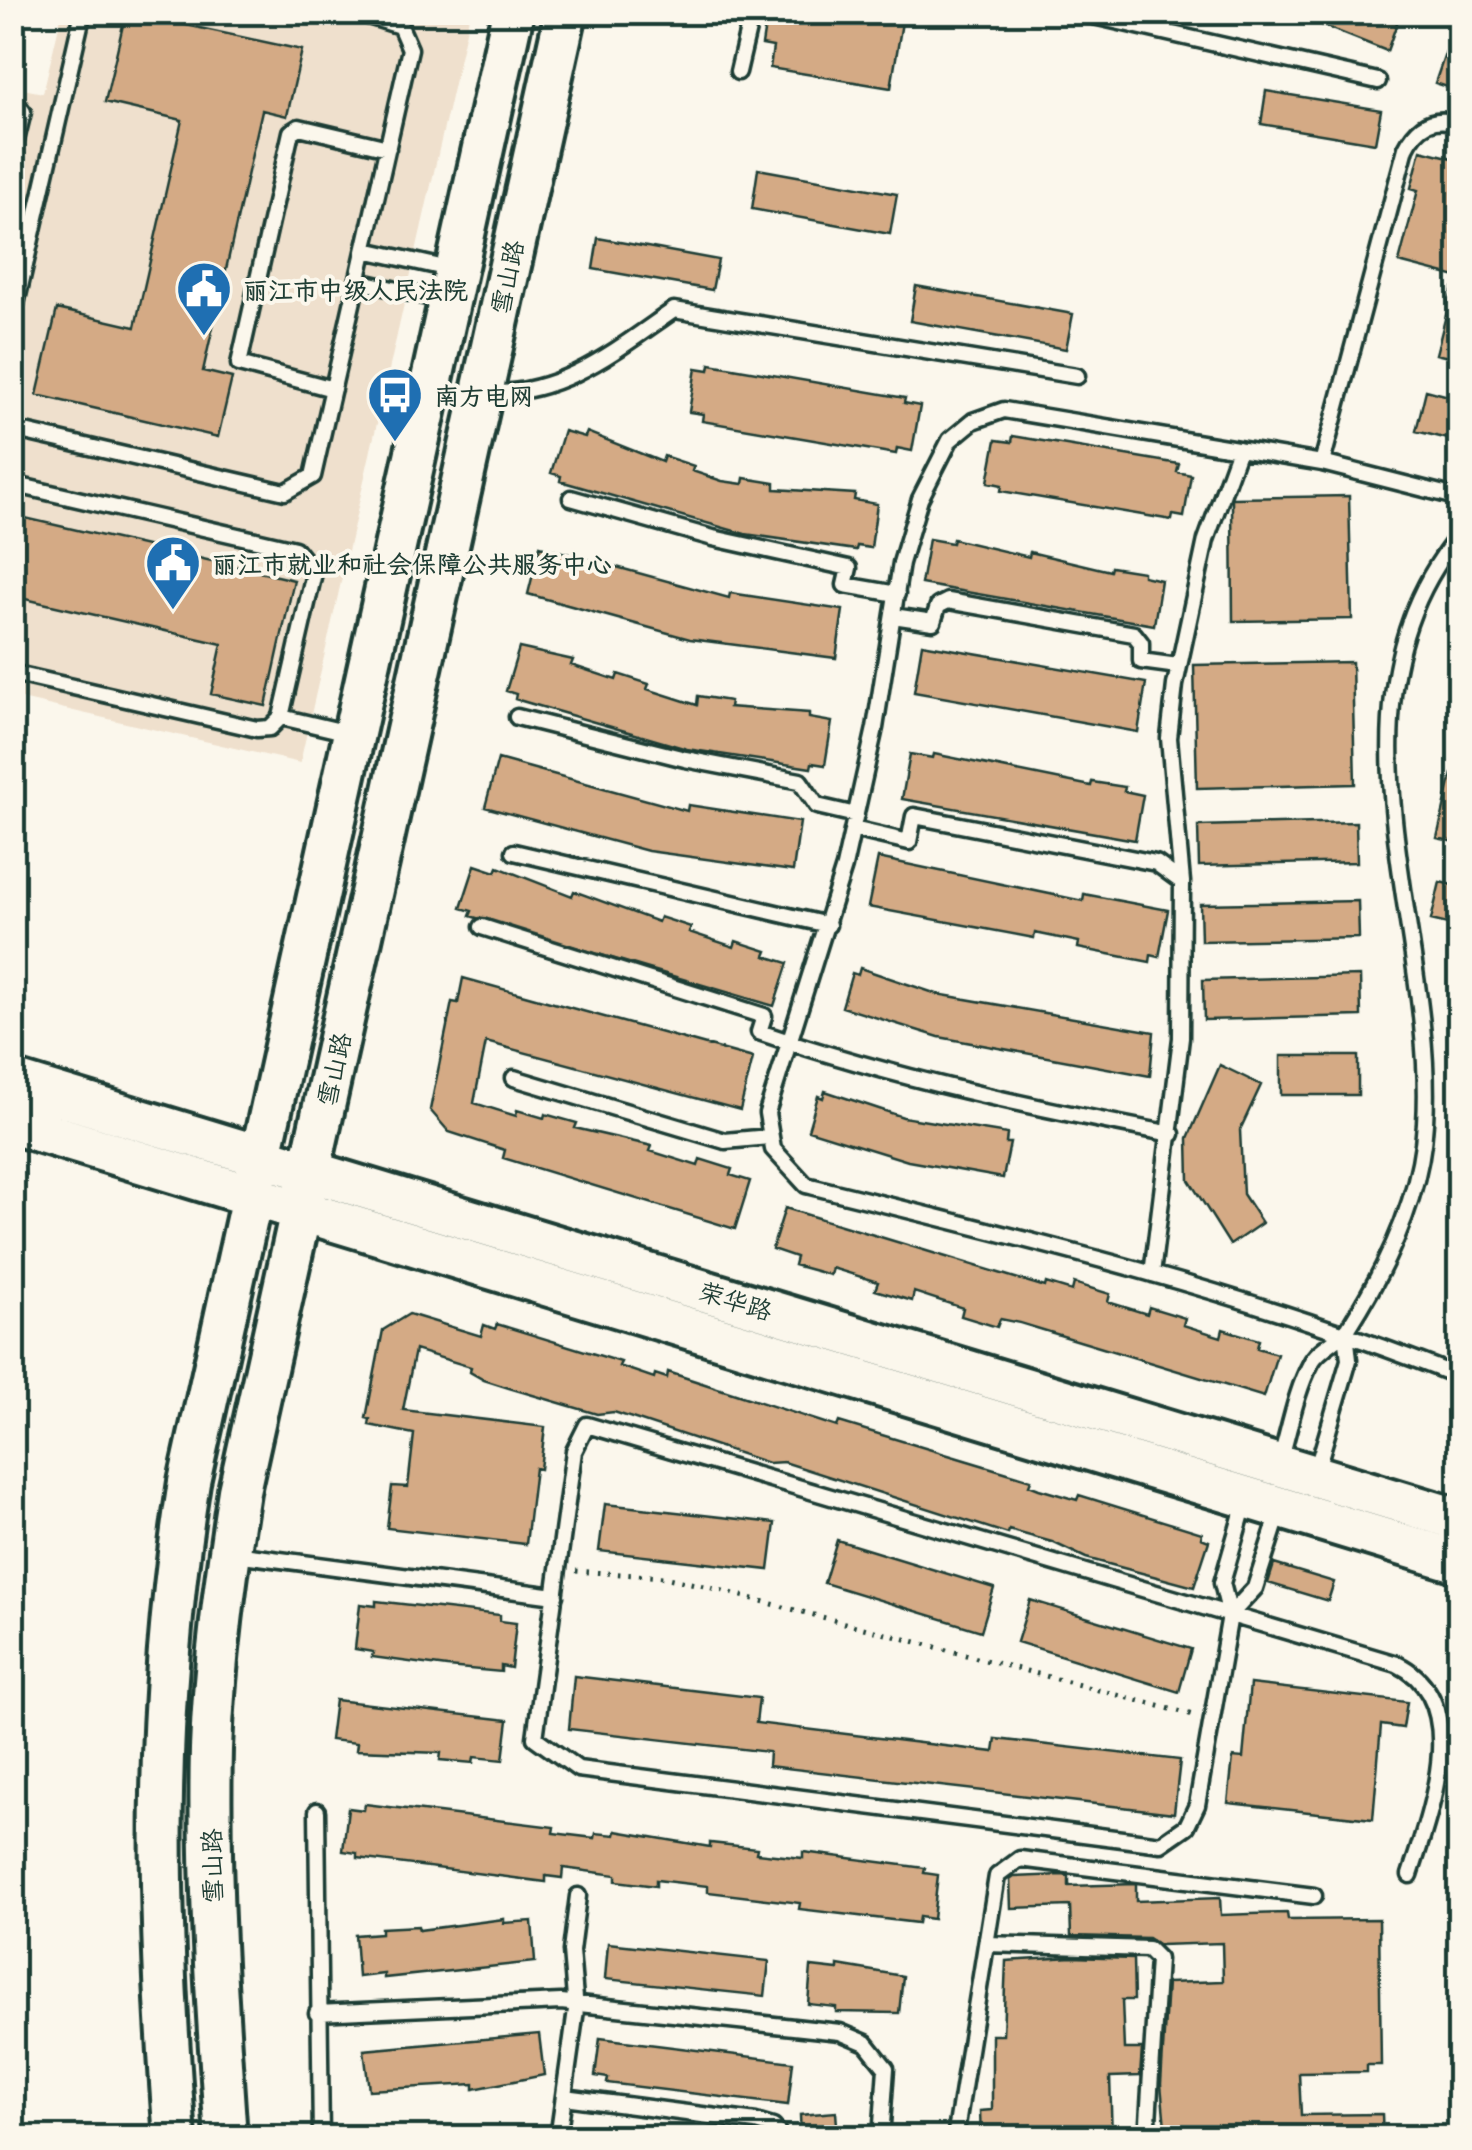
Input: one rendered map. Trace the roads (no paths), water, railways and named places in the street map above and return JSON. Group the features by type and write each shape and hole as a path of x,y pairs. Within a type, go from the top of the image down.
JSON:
{"main road":[{"name":"雪山路","path":"174,2138 160,1904 164,1677 189,1482 514,12"},
{"name":"雪山路","path":"226,2138 210,1832 216,1681 230,1553 251,1429 566,12"},
{"name":"荣华路","path":"12,1081 1460,1520"},
{"name":"荣华路","path":"12,1123 1460,1562"}],"lane":[{"path":"12,322 83,12"},
{"path":"12,430 285,492 313,476 410,41 392,21 355,12"},
{"path":"738,72 752,12"},
{"path":"1086,14 1378,82"},
{"path":"12,97 22,112 12,158"},
{"path":"1322,463 1406,148 1430,121 1442,118 1460,124"},
{"path":"333,389 239,364 291,132 299,128 388,148"},
{"path":"365,250 452,286"},
{"path":"358,281 452,286"},
{"path":"481,393 522,394 590,368 674,310 1077,376"},
{"path":"1460,498 1322,463 1004,410 960,430 942,451 920,499 896,594 855,822 828,925 767,1113 769,1137 781,1163 806,1186 1152,1274 1346,1332 1460,1377"},
{"path":"1152,1274 1182,1038 1182,882 1169,738 1178,666 1206,540 1240,450"},
{"path":"12,484 295,549 314,573 281,717 270,728 257,729 12,674"},
{"path":"571,498 695,534 849,568 845,585 896,594"},
{"path":"1297,1470 1312,1360 1346,1332 1405,1216 1421,1160 1424,1062 1392,811 1390,739 1404,644 1424,591 1460,534"},
{"path":"893,616 933,622 938,606 948,600 1134,634 1141,643 1141,660 1178,666"},
{"path":"281,717 355,734"},
{"path":"518,718 684,759 800,781 817,806 909,842 914,816 1156,863 1182,882"},
{"path":"514,852 828,925"},
{"path":"482,927 764,1016 759,1032 931,1086 1172,1134"},
{"path":"514,1078 725,1141 769,1137"},
{"path":"1297,1470 1350,1360 1346,1332"},
{"path":"1264,1502 1222,1584 1230,1615 1192,1816 1179,1834 1161,1844 578,1770 535,1738 574,1452 587,1425 1230,1615 1397,1664 1418,1676 1435,1693 1444,1714 1446,1757 1410,1874"},
{"path":"1230,1615 1255,1588 1264,1502"},
{"path":"230,1553 555,1596"},
{"path":"317,1810 321,2138"},
{"path":"955,2138 997,1876 1020,1858 1314,1896"},
{"path":"558,2138 576,2004 571,1951 578,1896"},
{"path":"986,1944 1148,1948 1158,1959 1147,2138"},
{"path":"317,2013 576,2004 854,2036 874,2050 886,2068 880,2138"},
{"path":"564,2097 756,2122 772,2128 782,2138"}],"place":[{"name":"丽江市中级人民法院","path":"204,338"},
{"name":"南方电网","path":"395,444"},
{"name":"丽江市就业和社会保障公共服务中心","path":"173,612"}]}
